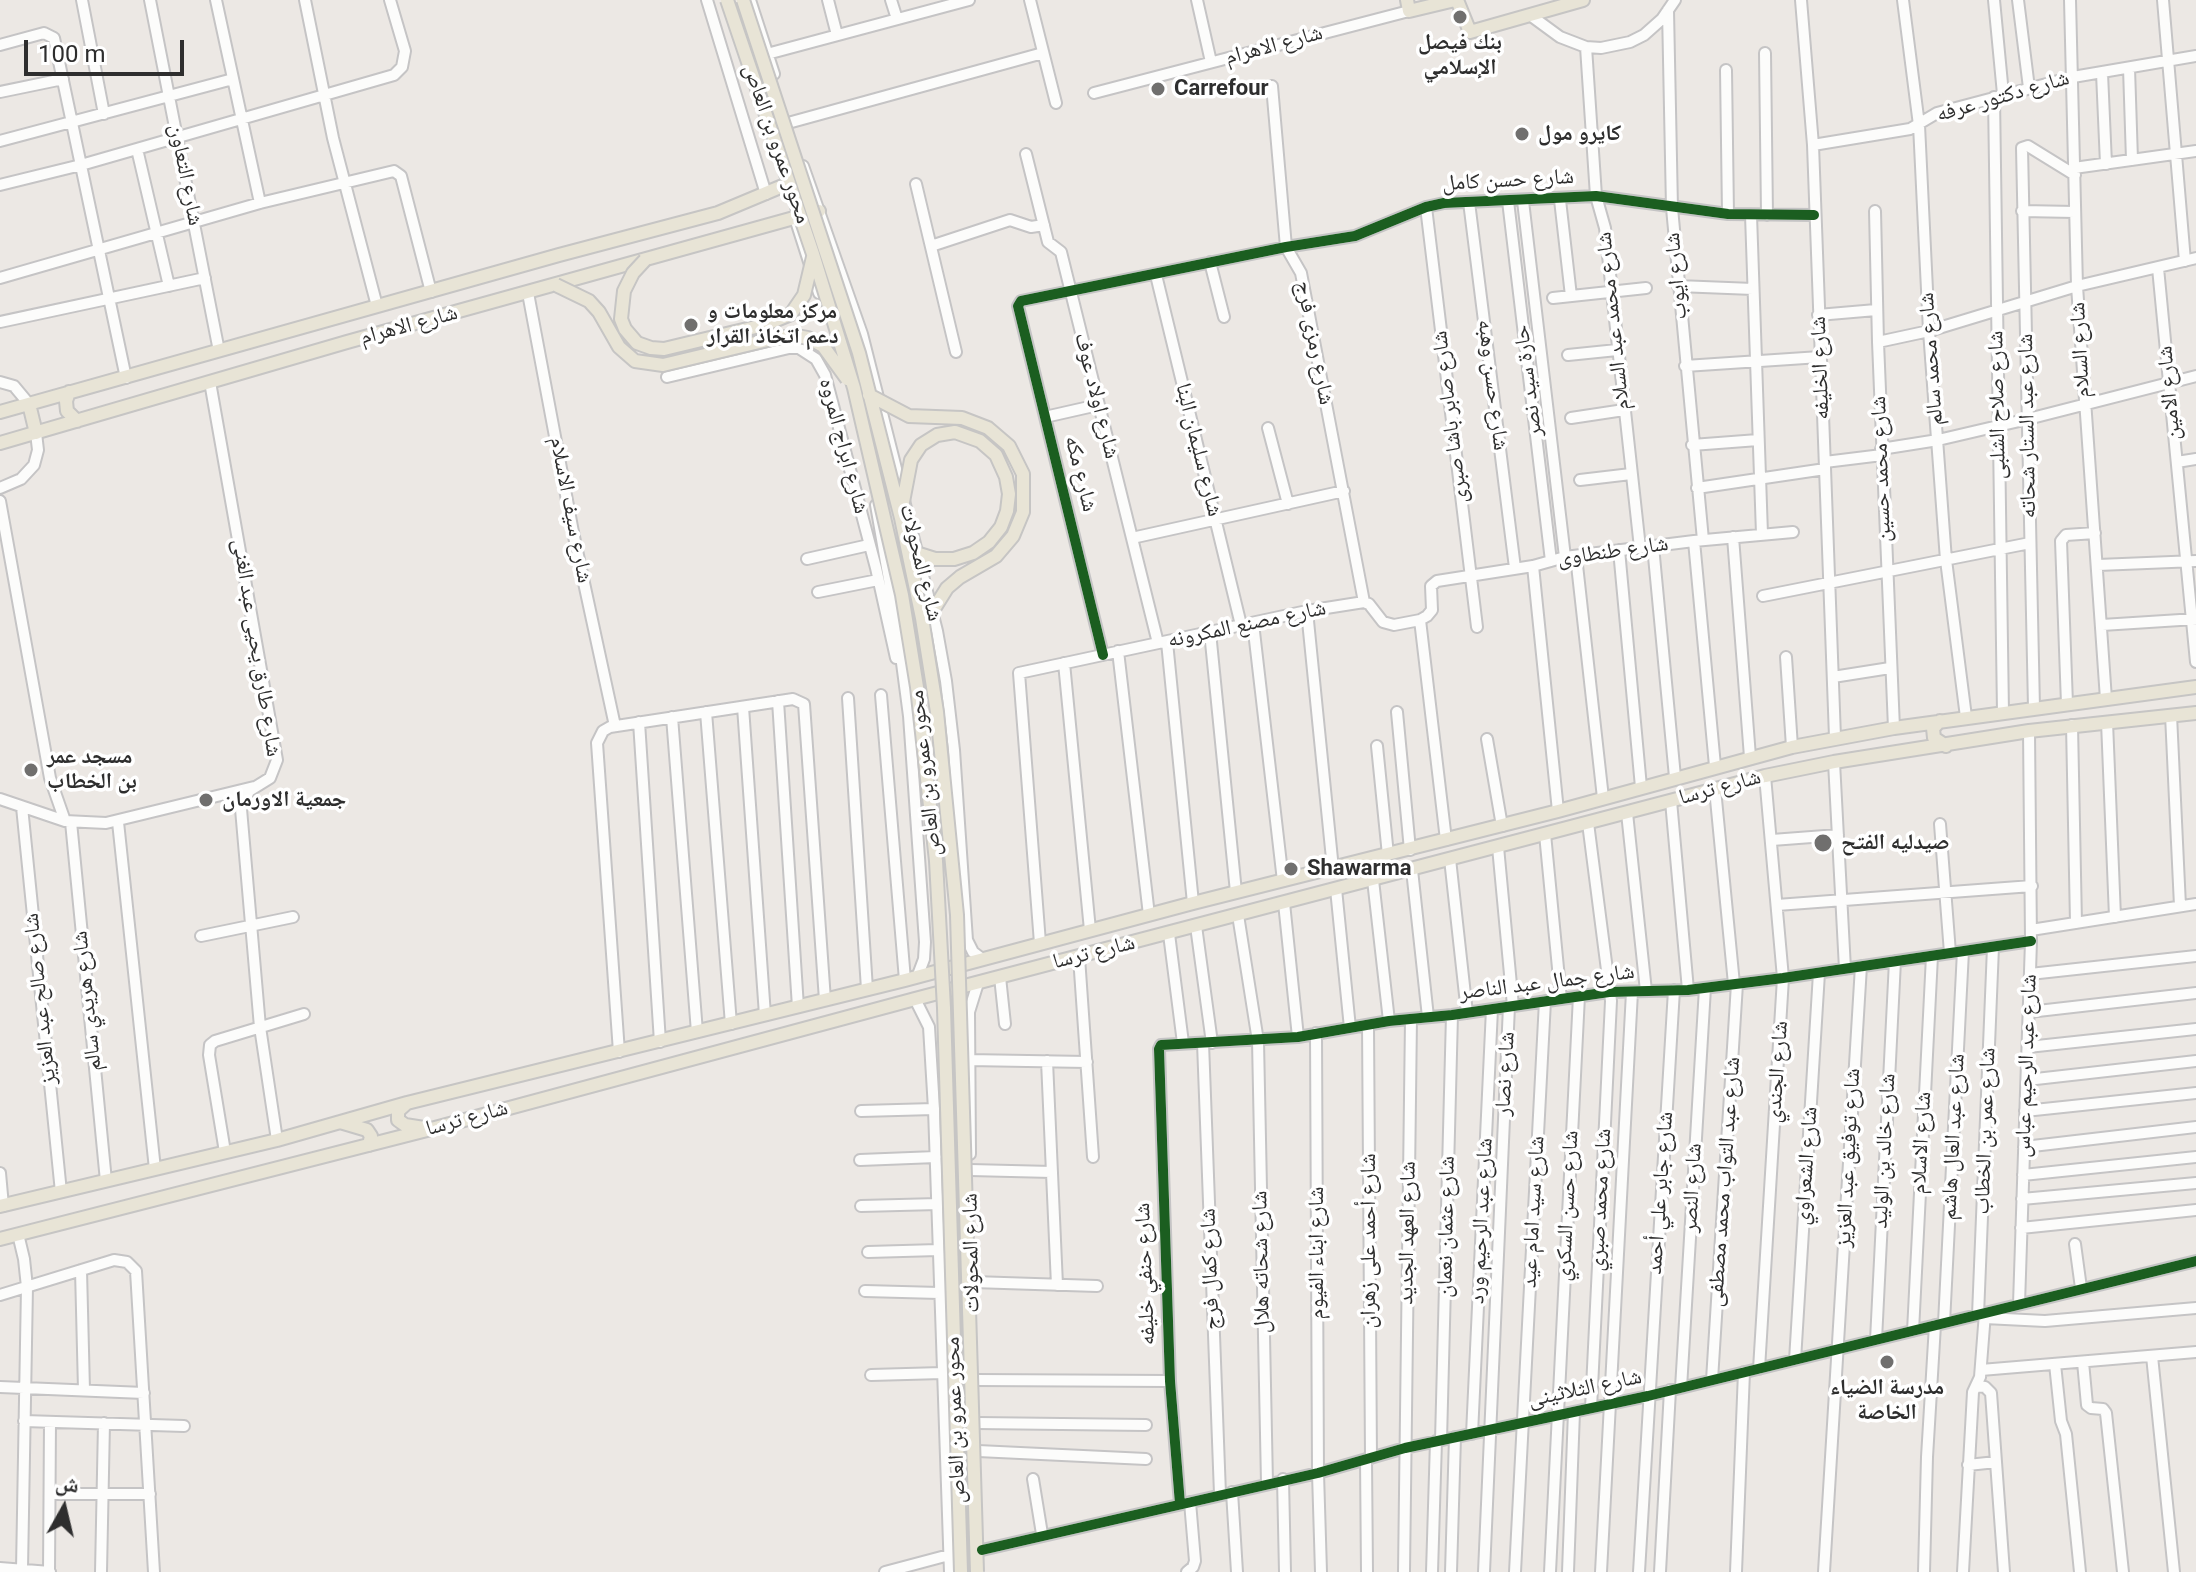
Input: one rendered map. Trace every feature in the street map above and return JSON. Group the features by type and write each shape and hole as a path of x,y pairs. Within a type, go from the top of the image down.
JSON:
{"main road":[{"name":"محور عمرو بن العاص","path":"727,0 813,254 854,388 902,595 919,700 936,861 945,1025 961,1572"},
{"name":"محور عمرو بن العاص","path":"743,0 859,353 901,518 922,618 937,712 957,915 977,1572"},
{"name":"شارع الاهرام","path":"1408,6 1456,0"},
{"path":"1456,0 1470,32 1583,0"},
{"name":"شارع الاهرام","path":"0,412 718,213 807,175"},
{"name":"شارع الاهرام","path":"0,443 819,211"},
{"path":"645,260 633,273 624,291 621,319 637,343 664,349 764,325 791,314 806,289 813,254"},
{"path":"556,285 589,301 619,347 635,361 663,365 797,336 823,346 854,388"},
{"path":"69,392 67,411 77,421"},
{"path":"869,395 909,416 962,418 988,428 1009,446 1023,474 1023,512 1013,536 996,556 947,588 932,612"},
{"path":"29,404 36,433"},
{"path":"901,518 911,460 928,439 946,433 963,433 980,441 996,455 1006,477 1009,494 1004,519 995,535 981,548 964,557 944,559 916,553"},
{"name":"شارع ترسا","path":"2,1206 277,1140 407,1103 905,980 1193,903 1502,826 1792,747 1835,737 1966,717 2196,687"},
{"name":"شارع ترسا","path":"0,1239 431,1129 1765,776 2029,731 2196,713"},
{"path":"1940,721 1933,728 1934,738 1946,746"},
{"path":"1855,734 1868,740 1868,752 1863,757"},
{"path":"407,1103 398,1111 401,1123 431,1129"},
{"path":"337,1122 367,1130 371,1136 369,1145"}],"street":[{"path":"82,0 104,114"},
{"name":"شارع التعاون","path":"150,0 219,351"},
{"path":"216,0 260,203"},
{"path":"305,0 323,96 377,306"},
{"path":"0,185 81,165 394,75 402,67 405,51 390,0"},
{"path":"707,0 766,194"},
{"name":"شارع المحولات","path":"750,0 872,372 932,612 948,696 967,935 971,949 981,958"},
{"path":"828,0 837,35"},
{"path":"891,0 897,19"},
{"path":"767,54 969,0"},
{"path":"1030,0 1056,103"},
{"path":"1197,0 1211,62"},
{"path":"1530,15 1547,30 1586,47 1601,48 1630,42 1656,26 1675,0"},
{"name":"شارع الخليفه","path":"1801,0 1813,145 1835,737"},
{"name":"شارع محمد سالم","path":"1903,0 1919,125 1929,331 1946,560 1966,717"},
{"name":"شارع صلاح الشلبى","path":"1994,0 1998,96 1997,426 2003,712"},
{"path":"2018,0 2029,88"},
{"name":"شارع السلام","path":"2070,0 2077,286 2106,699"},
{"path":"1878,342 1929,331 2077,286 2190,260 2163,0"},
{"name":"شارع الاهرام","path":"1094,93 1408,6"},
{"name":"شارع ايوب","path":"1668,10 1672,208 1697,488 1715,766"},
{"path":"0,45 44,33 55,40 126,378"},
{"name":"شارع محمد عبد السلام","path":"1586,47 1596,196 1605,228 1640,548"},
{"path":"788,123 1043,53"},
{"path":"1765,53 1767,215"},
{"name":"شارع دكتور عرفه","path":"1813,145 1910,129 1937,113 2073,77 2196,56"},
{"path":"2129,68 2132,160"},
{"path":"1726,70 1728,214"},
{"path":"2102,73 2106,164"},
{"path":"0,92 63,79"},
{"path":"0,141 233,79"},
{"name":"شارع رمزى فرج","path":"1272,86 1286,247 1301,273 1364,602"},
{"name":"شارع عبد الستار شحاته","path":"2034,708 2021,150 2024,146 2074,171"},
{"path":"137,149 169,286"},
{"path":"2074,171 2196,151"},
{"name":"شارع اولاد عوف","path":"1026,154 1048,242 1061,252 1132,538 1163,642 1193,903"},
{"path":"0,278 260,203 389,172 400,174 431,292"},
{"path":"916,184 956,352"},
{"name":"شارع حسن كامل","path":"1019,303 1210,262 1355,236 1426,207 1444,203 1596,196 1728,214 1814,215"},
{"path":"1560,200 1571,296"},
{"name":"حارة سيد نصر","path":"1508,201 1551,561"},
{"path":"1523,201 1603,798"},
{"name":"شارع حسن وهبه","path":"1469,202 1515,568"},
{"name":"شارع صابر باشا صبرى","path":"1426,207 1477,627"},
{"name":"شارع محمد حسين","path":"1875,211 1876,310 1894,728"},
{"path":"2022,211 2075,212"},
{"path":"1751,215 1762,534"},
{"name":"شارع المحولات","path":"795,218 841,361 874,494 905,686 925,942 918,975"},
{"path":"931,246 1010,220 1028,227 1044,225"},
{"path":"1210,262 1224,317"},
{"name":"شارع الامين","path":"2158,268 2177,462 2191,561 2196,662"},
{"name":"شارع سليمان البنا","path":"1156,275 1216,521 1247,624 1283,881"},
{"path":"0,322 205,278"},
{"path":"1678,286 1753,289"},
{"path":"1553,298 1646,288"},
{"name":"شارع سيف الاسلام","path":"528,293 573,532 615,726"},
{"name":"شارع مكه","path":"1019,303 1103,655"},
{"path":"1818,315 1876,310"},
{"name":"شارع ابراج المروه","path":"667,377 789,348 808,352 816,359 825,375 905,686"},
{"path":"1568,355 1617,350"},
{"path":"1685,366 1820,357"},
{"path":"1697,488 1760,480 2028,419 2196,376"},
{"path":"0,382 14,386 29,404"},
{"name":"شارع طارق يحيى عبد الغنى","path":"210,382 277,760 270,778 245,796 241,809 260,1027 277,1140"},
{"path":"1045,417 1098,405"},
{"path":"1571,418 1624,410"},
{"path":"1268,428 1288,504"},
{"path":"0,488 21,479 34,465 38,450 36,433"},
{"path":"1692,445 1758,440"},
{"path":"2177,462 2196,459"},
{"path":"1580,480 1631,474"},
{"path":"1132,538 1344,491"},
{"name":"شارع هريدي سالم","path":"0,501 50,778 68,822 106,1181"},
{"name":"شارع طنطاوى","path":"1420,620 1432,610 1431,586 1434,583 1533,566 1571,556 1793,532"},
{"path":"2067,704 2061,541 2066,535 2095,533"},
{"path":"1733,537 1750,757"},
{"path":"1763,596 2030,543"},
{"path":"807,559 869,545"},
{"path":"1653,546 1675,777"},
{"path":"1619,550 1641,787"},
{"path":"2098,565 2191,561"},
{"path":"1533,566 1558,811"},
{"path":"818,592 878,580"},
{"path":"1364,602 1388,624 1420,620 1446,840"},
{"name":"شارع مصنع المكرونه","path":"1040,943 1017,678 1022,672 1307,611 1364,602"},
{"path":"1307,611 1333,869"},
{"path":"2102,625 2194,619"},
{"path":"1210,632 1236,892"},
{"path":"1118,651 1149,915"},
{"path":"1786,657 1792,747"},
{"path":"1064,663 1090,930"},
{"path":"1833,677 1890,668"},
{"path":"881,695 905,980"},
{"path":"848,698 867,989"},
{"path":"619,1052 597,743 603,731 615,726 796,699 805,707 825,1000"},
{"path":"778,701 798,1007"},
{"path":"743,707 765,1015"},
{"path":"706,712 731,1024"},
{"path":"1397,712 1410,850"},
{"path":"2171,715 2180,906"},
{"path":"672,717 697,1032"},
{"path":"639,722 660,1042"},
{"path":"2107,722 2115,917"},
{"path":"2072,725 2076,923"},
{"name":"شارع عبد الرحيم عباس","path":"2019,1304 2032,886 2029,731"},
{"path":"1487,739 1502,826"},
{"path":"1377,746 1388,855"},
{"path":"1834,762 1845,969"},
{"name":"شارع الجندي","path":"1759,1369 1783,978 1765,776"},
{"path":"0,799 68,822 118,822 254,787"},
{"name":"شارع عبد التواب محمد مصطفى","path":"1712,1380 1735,984 1715,789"},
{"path":"1671,801 1688,990"},
{"name":"شارع صالح عبد العزيز","path":"22,807 61,1192"},
{"path":"1627,813 1646,991"},
{"path":"118,822 155,1169"},
{"name":"شارع محمد صبري","path":"1588,823 1611,1001 1591,1408"},
{"path":"1940,824 1950,953"},
{"path":"1545,834 1561,999"},
{"path":"1772,840 1838,835"},
{"name":"شارع نصار","path":"1484,1572 1511,1006 1498,847"},
{"path":"1450,859 1467,1013"},
{"path":"1412,870 1428,1017"},
{"path":"1373,880 1389,1021"},
{"path":"1777,905 2032,886"},
{"path":"1336,889 1350,1028"},
{"path":"1284,903 1298,1037"},
{"name":"شارع جمال عبد الناصر","path":"1163,1044 1298,1037 1389,1021 1609,992 1688,990 1783,978 1993,947 2076,923 2196,904"},
{"name":"شارع شحاته هلال","path":"1238,915 1258,1041 1267,1483"},
{"path":"201,936 293,917"},
{"name":"شارع كمال فرج","path":"1196,926 1207,1043 1226,1493 1237,1572"},
{"path":"1169,934 1183,1043"},
{"path":"925,942 938,947 951,946 967,935"},
{"name":"شارع عمر بن الخطاب","path":"1963,1572 1973,1392 1981,1370 1993,947"},
{"name":"شارع عبد العال هاشم","path":"1924,1572 1927,1457 1940,1324 1963,951"},
{"name":"شارع الاسلام","path":"1913,1331 1932,956"},
{"path":"2030,974 2196,956"},
{"path":"1079,957 1093,1157"},
{"name":"شارع خالد بن الوليد","path":"1876,1340 1895,961"},
{"name":"شارع توفيق عبد العزيز","path":"1824,1572 1861,966"},
{"name":"شارع الشعراوي","path":"1795,1360 1819,973"},
{"path":"1000,977 1005,1024"},
{"name":"شارع المحولات","path":"978,983 971,1002 968,1060 983,1572"},
{"name":"شارع النصر","path":"1660,1572 1705,988"},
{"name":"شارع جابر علي أحمد","path":"1639,1572 1674,990"},
{"path":"1601,1572 1632,992"},
{"path":"2029,1012 2196,993"},
{"name":"شارع حسن السكري","path":"1550,1572 1579,996"},
{"name":"شارع المحولات","path":"915,999 929,1027 950,1572"},
{"name":"شارع سيد امام عيد","path":"1515,1572 1545,1001"},
{"name":"شارع عبد الرحيم ورد","path":"1472,1434 1492,1009"},
{"path":"225,1152 209,1048 215,1041 304,1014"},
{"path":"929,1027 935,1019 950,1014 961,1016 969,1022"},
{"name":"شارع عثمان نعمان","path":"1432,1572 1452,1015"},
{"name":"شارع العهد الجديد","path":"1404,1572 1411,1019"},
{"name":"شارع أحمد على زهران","path":"1367,1572 1368,1025"},
{"path":"2028,1047 2196,1029"},
{"name":"شارع ابناء الفيوم","path":"1316,1033 1321,1572"},
{"name":"شارع حنفي خليفه","path":"1163,1044 1159,1049 1170,1381 1195,1561 1187,1572"},
{"path":"968,1060 1087,1062"},
{"path":"1047,1061 1057,1285"},
{"path":"2027,1080 2196,1061"},
{"path":"2025,1111 2196,1093"},
{"path":"861,1111 934,1109"},
{"path":"2024,1147 2196,1127"},
{"path":"860,1160 936,1157"},
{"path":"2023,1175 2196,1157"},
{"path":"970,1170 1052,1172"},
{"path":"0,1173 2,1206"},
{"path":"2022,1199 2196,1183"},
{"path":"861,1206 938,1204"},
{"path":"2021,1228 2196,1210"},
{"path":"18,1234 27,1287 22,1569"},
{"path":"2075,1244 2081,1288"},
{"path":"868,1252 938,1250"},
{"path":"0,1295 119,1260 131,1264 138,1275 154,1572"},
{"name":"شارع الثلاثينى","path":"982,1550 1318,1473 1439,1440 1648,1396 2196,1261"},
{"path":"81,1270 84,1390"},
{"path":"973,1282 1097,1286"},
{"path":"865,1291 939,1293"},
{"path":"1983,1315 2045,1321 2196,1308"},
{"path":"1981,1370 2196,1354"},
{"path":"2152,1356 2174,1572"},
{"path":"2083,1362 2087,1405 2103,1409 2106,1413 2123,1572"},
{"path":"2055,1364 2061,1421 2066,1434 2080,1572"},
{"path":"1736,1572 1744,1372"},
{"path":"871,1375 942,1373"},
{"path":"975,1380 1170,1381"},
{"path":"1977,1386 1985,1387 1991,1393 2004,1572"},
{"path":"0,1387 144,1393"},
{"path":"1568,1572 1574,1412"},
{"path":"24,1421 184,1426"},
{"path":"0,1568 50,1572 50,1422"},
{"path":"101,1572 104,1423"},
{"path":"977,1423 1146,1425"},
{"path":"1451,1572 1455,1437"},
{"path":"978,1451 1146,1459"},
{"path":"1968,1465 1996,1462"},
{"path":"1033,1479 1042,1534"},
{"path":"1283,1479 1285,1572"},
{"path":"50,1494 150,1494"},
{"path":"885,1572 949,1555"}],"cycle path":[{"path":"1103,655 1018,306 1021,301 1355,236 1426,207 1444,203 1596,196 1728,214 1814,215"},
{"path":"1180,1504 1170,1381 1161,1045 1298,1037 1389,1021 1609,992 1688,990 1783,978 2031,941"},
{"path":"982,1550 1318,1473 1405,1448 1648,1396 2196,1261"}],"place":[{"name":"بنك فيصل الإسلامي","path":"1460,17"},
{"name":"Carrefour","path":"1158,89"},
{"name":"كايرو مول","path":"1522,134"},
{"name":"مركز معلومات و دعم اتخاذ القرار","path":"691,325"},
{"name":"مسجد عمر بن الخطاب","path":"31,770"},
{"name":"جمعية الاورمان","path":"206,800"},
{"name":"صيدليه الفتح","path":"1823,843"},
{"name":"Shawarma","path":"1291,869"},
{"name":"مدرسة الضياء الخاصة","path":"1887,1362"}]}
